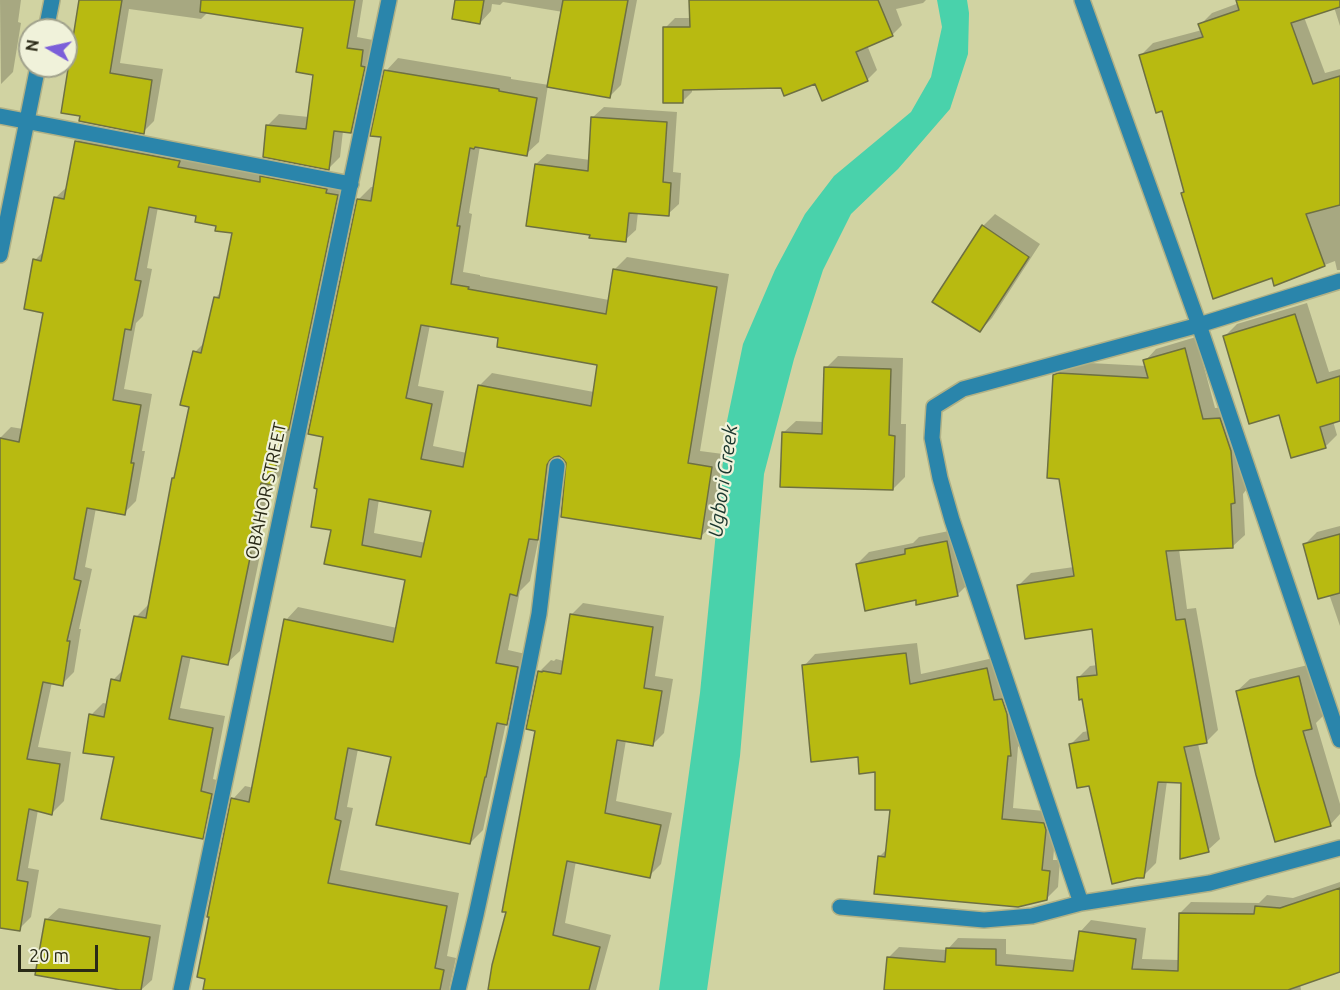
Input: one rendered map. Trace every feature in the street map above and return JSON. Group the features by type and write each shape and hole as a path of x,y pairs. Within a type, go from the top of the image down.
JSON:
{"street":[{"path":"48,18 52,0"},
{"name":"OBAHOR STREET","path":"181,990 389,0"},
{"path":"1082,0 1199,324 1340,740"},
{"path":"0,255 36,78"},
{"path":"0,116 351,184"},
{"path":"1081,903 952,520 932,438 934,407 963,388 1199,324 1340,281"},
{"path":"458,990 515,735 539,614 557,466"},
{"path":"840,907 984,920 1032,916 1081,903 1210,883 1340,848"}],"water":[{"name":"Ugbori Creek","path":"937,0 967,0 969,13 968,54 950,109 898,169 851,214 823,270 794,359 764,474 740,756 707,990 659,990 700,693 727,421 743,344 775,270 805,214 834,176 911,112 931,77 942,27"}],"building":[{"path":"79,0 122,0 110,73 152,80 144,134 79,121 80,116 61,113 67,78 78,78 78,18 76,18"},
{"path":"201,0 355,0 347,48 363,50 361,66 365,67 351,133 334,131 329,170 263,157 266,125 306,129 313,75 296,72 303,28 200,12"},
{"path":"455,0 484,0 480,24 452,19"},
{"path":"563,0 628,0 610,98 547,87"},
{"path":"689,0 878,0 893,36 856,52 868,81 822,101 815,84 784,96 781,88 683,90 683,103 663,103 663,27 690,27"},
{"path":"1236,0 1340,0 1340,7 1291,23 1313,84 1340,76 1340,205 1306,214 1325,266 1274,286 1272,278 1213,299 1181,193 1184,192 1162,111 1156,113 1139,55 1203,37 1198,24 1239,10"},
{"path":"384,70 499,89 499,91 537,98 527,156 470,148 457,226 460,226 451,284 606,314 613,269 717,287 688,463 712,467 701,539 561,517 566,463 559,456 550,460 547,465 538,540 529,539 517,596 510,594 496,663 518,667 507,725 497,723 470,844 376,825 391,757 348,748 335,819 341,821 328,883 447,906 435,968 444,970 440,990 203,990 205,979 197,977 231,798 249,802 284,619 393,642 405,580 324,564 331,530 311,527 317,489 314,488 323,437 308,434 357,199 371,201 381,137 370,136","holes":["421,325 498,338 497,347 597,365 591,406 478,385 463,467 421,459 432,404 406,398","369,499 431,511 421,557 362,545"]},
{"path":"591,117 667,122 663,182 671,183 669,216 629,213 626,242 589,238 590,235 526,226 535,164 588,171"},
{"path":"75,141 180,161 178,167 260,182 260,176 327,189 326,193 338,195 289,430 284,429 272,485 261,483 248,552 251,553 228,665 182,656 169,719 213,728 201,791 212,794 203,839 101,819 114,757 83,753 89,714 104,717 111,679 120,681 134,616 146,618 172,478 174,478 189,407 180,405 193,351 201,353 214,297 219,298 232,233 215,231 216,226 195,222 196,216 149,207 135,280 141,281 131,330 125,329 113,400 141,405 125,515 87,508 74,579 81,581 67,641 70,641 63,686 43,682 27,759 60,764 52,815 29,809 17,880 28,882 20,931 0,928 0,438 19,442 43,313 24,309 33,259 41,261 54,197 64,199"},
{"path":"982,225 1029,257 980,332 932,302"},
{"path":"1295,314 1317,383 1340,376 1340,421 1320,427 1326,448 1291,458 1279,415 1249,424 1223,336"},
{"path":"1185,348 1203,419 1220,418 1231,451 1235,503 1231,504 1233,548 1166,551 1176,620 1185,619 1207,743 1184,747 1209,852 1180,859 1181,783 1158,782 1144,878 1112,884 1089,786 1077,788 1069,744 1089,740 1082,699 1079,700 1077,677 1097,675 1092,629 1025,639 1017,585 1074,576 1059,479 1047,478 1053,375 1058,373 1148,378 1143,360"},
{"path":"824,367 891,369 889,435 895,436 893,490 780,487 782,432 822,434"},
{"path":"1340,534 1340,593 1318,599 1303,544"},
{"path":"947,541 958,596 916,605 916,600 865,611 856,564 905,554 905,549"},
{"path":"570,614 653,627 644,688 662,691 653,746 617,740 605,813 661,825 650,878 567,861 553,935 600,947 589,990 488,990 506,912 502,912 535,731 526,729 538,671 561,674"},
{"path":"906,653 910,684 987,668 994,700 1002,699 1007,714 1011,756 1008,756 1002,819 1044,823 1046,830 1042,870 1050,871 1047,900 1018,907 874,894 878,856 885,857 890,810 875,810 875,772 859,774 858,757 811,762 802,665"},
{"path":"1299,676 1312,729 1303,731 1331,826 1275,842 1236,691"},
{"path":"1340,888 1340,972 1288,990 884,990 887,957 945,962 946,948 996,949 996,965 1073,971 1079,931 1136,939 1132,969 1178,971 1179,913 1254,914 1255,906 1280,908"},
{"path":"45,919 150,937 141,990 120,990 35,975"}]}
